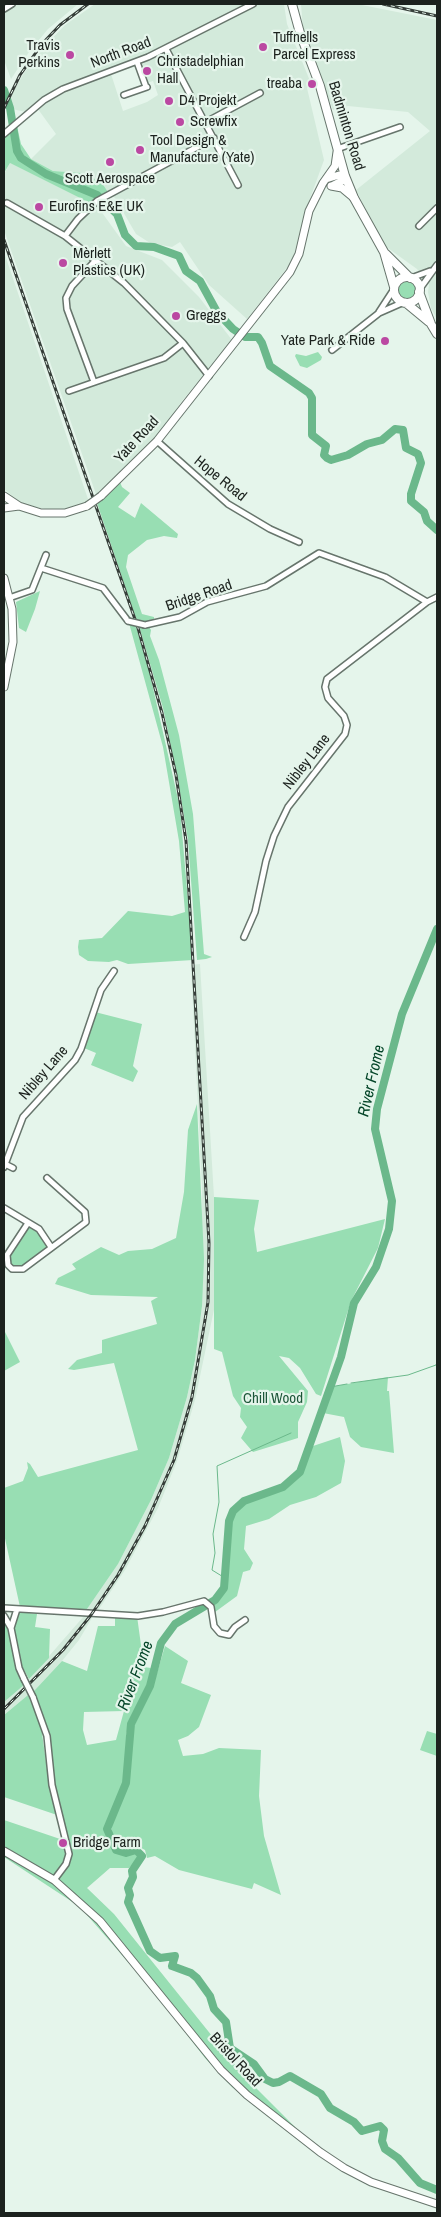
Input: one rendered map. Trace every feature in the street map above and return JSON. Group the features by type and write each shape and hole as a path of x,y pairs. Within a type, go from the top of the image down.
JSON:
{"main road":[{"name":"Badminton Road","path":"292,4 300,33 320,86 345,176 354,198 384,252 394,288"},
{"name":"Yate Road","path":"4,496 19,506 41,513 75,512 101,496 157,441 295,263 309,211 325,179 335,166 337,150"},
{"path":"322,187 332,186 344,180 345,176 339,175 325,179"},
{"path":"332,186 344,190 354,198"},
{"name":"Badminton Road","path":"384,252 410,278"},
{"path":"430,324 418,284 410,278 401,278 394,288 395,296 405,302 430,324 437,334"},
{"path":"405,302 415,300 419,291"},
{"name":"Yate Road","path":"4,508 19,506"},
{"path":"4,578 9,598 13,642 6,669 4,687"},
{"name":"Bristol Road","path":"4,1851 54,1880 100,1921 221,2070 247,2095 320,2152 344,2168 372,2182 437,2204"}],"street":[{"path":"4,9 12,4"},
{"name":"North Road","path":"6,133 44,100 63,89 137,62 253,4"},
{"path":"166,48 238,185"},
{"path":"124,95 147,87 137,62"},
{"path":"206,122 260,93"},
{"path":"337,150 400,127"},
{"path":"65,236 97,201 214,138"},
{"path":"7,203 65,236 96,260 147,305 183,343 209,376"},
{"path":"419,226 437,208"},
{"path":"94,382 67,308 66,298 72,286 96,260"},
{"path":"419,291 431,271 437,265"},
{"path":"410,278 431,271"},
{"path":"379,313 394,288"},
{"path":"332,350 379,313 405,302"},
{"path":"69,391 164,358 183,343"},
{"name":"Hope Road","path":"157,441 228,504 270,530 299,542"},
{"name":"Bridge Road","path":"42,568 103,588 128,621 145,625 180,617 207,602 266,586 319,553 385,576 427,602"},
{"path":"9,598 32,590 46,555"},
{"name":"Nibley Lane","path":"244,936 255,912 266,861 274,836 288,807 345,734 347,725 344,716 328,698 325,688 328,679 427,602 437,597"},
{"name":"Nibley Lane","path":"13,1168 4,1166 23,1117 75,1060 81,1049 101,990 114,971"},
{"path":"28,1223 7,1255 8,1265 12,1269 23,1269 86,1222 86,1212 50,1179"},
{"path":"4,1208 39,1229 51,1247"},
{"path":"4,1608 138,1616 209,1604 214,1626 220,1632 228,1635 245,1620"},
{"path":"11,1628 17,1609"},
{"path":"4,1616 11,1628 19,1668 33,1697 47,1736 52,1785 69,1854 66,1864 54,1880"}],"shaded area":[{"path":"4,4 78,4 48,29 29,52 11,79 4,60"},
{"path":"95,4 284,4 287,24 312,86 307,88 324,160 304,215 293,260 247,319 209,285 180,242 172,247 150,243 136,234 115,198 102,183 82,173 53,171 31,159 56,134 35,105 26,112 12,109 9,99 24,73 45,46 65,25","holes":["140,65 147,83 153,81 158,95 147,102 123,111 111,74"]},
{"path":"301,4 357,4 437,20 437,319 431,308 428,292 429,285 417,269 385,246 356,190 430,131 408,112 348,106 333,110 303,30"},
{"path":"10,163 98,207 126,246 162,260 199,297 232,340 182,401 165,427 97,497 4,230 4,174"},
{"path":"4,252 89,502 66,509 54,511 31,506 20,502 4,489"},
{"path":"200,964 214,1197 215,1305 195,1400 177,1461 158,1508 125,1570 97,1612 85,1612 118,1564 151,1500 169,1458 187,1397 195,1360 202,1306 202,1189 191,965"},
{"path":"84,1616 93,1616 79,1640 34,1691 29,1679"},
{"path":"24,1685 28,1695 4,1715 4,1702"}],"green space":[{"path":"17,126 21,144 31,159 53,171 82,173 102,183 108,192 90,203 10,163 4,173 4,137"},
{"path":"407,280 414,283 417,290 414,297 407,300 400,297 397,290 400,283"},
{"path":"318,352 322,357 321,360 307,368 300,366 295,356 296,354 306,356"},
{"path":"120,482 122,487 130,493 118,507 135,518 141,503 178,534 177,538 164,536 147,540 128,555 126,567 142,614 154,617 154,620 146,622 136,619 97,503"},
{"path":"40,591 26,632 19,628 16,602"},
{"path":"129,623 136,626 149,670 180,808 193,960 128,964 117,960 109,962 88,961 79,955 79,940 102,938 128,911 172,916 185,912 179,841 163,747"},
{"path":"139,626 149,627 151,630 150,636 159,660 179,735 193,814 204,954 212,957 206,959 197,960 188,840 178,780 163,708"},
{"path":"95,1012 142,1024 133,1066 138,1071 133,1082 91,1065 96,1053 84,1048"},
{"path":"197,1104 204,1259 202,1306 195,1360 187,1397 169,1458 151,1500 118,1564 85,1612 20,1607 4,1534 4,1488 23,1481 28,1468 27,1462 38,1477 138,1450 114,1363 74,1370 68,1369 77,1360 102,1353 102,1340 157,1324 151,1301 158,1297 91,1295 55,1284 58,1278 76,1269 72,1264 101,1247 119,1255 128,1251 152,1249 176,1238 184,1192 188,1130"},
{"name":"Chill Wood","path":"214,1197 259,1200 254,1229 257,1252 385,1219 378,1248 351,1301 321,1396 316,1394 300,1368 289,1358 279,1356 308,1391 307,1402 298,1422 298,1438 253,1452 241,1438 247,1427 240,1417 241,1408 233,1396 222,1352 214,1349"},
{"path":"31,1226 37,1230 47,1247 22,1268 11,1266 8,1262 10,1253 27,1227"},
{"path":"4,1330 20,1362 4,1371"},
{"path":"388,1377 387,1391 389,1391 394,1453 361,1447 350,1437 344,1417 323,1413 322,1410 330,1387"},
{"path":"340,1437 345,1461 341,1483 316,1497 290,1505 269,1519 246,1526 244,1549 253,1563 250,1570 243,1572 237,1596 211,1615 208,1605 215,1600 225,1578 226,1551 233,1511 244,1501 283,1487 300,1472 310,1447"},
{"path":"19,1612 37,1614 35,1627 50,1629 49,1658 29,1679 22,1666 14,1628"},
{"path":"137,1616 144,1667 151,1668 148,1684 129,1724 126,1735 126,1765 122,1787 105,1825 113,1851 124,1855 137,1853 138,1858 129,1868 110,1868 87,1888 114,1914 245,2077 295,2127 290,2133 232,2087 205,2058 156,1994 80,1907 4,1857 4,1820 63,1840 65,1852 71,1852 55,1786 49,1733 34,1691 62,1661 87,1671 98,1626 115,1626 115,1617","holes":["124,1711 116,1740 87,1745 83,1730 84,1712"]},
{"path":"4,1621 8,1630 17,1669 24,1685 4,1702"},
{"path":"165,1646 188,1661 181,1683 211,1695 199,1727 188,1736 178,1740 183,1756 203,1754 219,1748 261,1750 259,1796 264,1836 281,1895 254,1883 252,1889 179,1870 155,1856 147,1858 145,1850 134,1844 125,1849 117,1848 112,1839 111,1823 120,1806 130,1770 131,1737 134,1726 154,1683"},
{"path":"28,1695 41,1726 49,1784 57,1815 4,1797 4,1715"},
{"path":"427,1731 437,1734 437,1756 420,1750"}],"waterway":[{"name":"River Frome","path":"4,90 10,108 17,151 21,158 46,174 97,195 117,214 125,235 136,246 154,247 179,256 186,271 200,281 217,312 233,329 245,337 258,337 270,366 309,393 312,398 312,435 326,446 324,455 327,458 331,460 348,455 367,444 382,440 395,429 403,430 406,448 418,454 421,463 411,494 411,501 424,512 427,521 437,530"},
{"name":"River Frome","path":"437,929 402,1014 377,1109 375,1129 392,1201 389,1229 376,1267 354,1303 341,1357 300,1472 283,1487 244,1501 233,1511 229,1521 224,1588 215,1600 175,1624 161,1643 150,1686 131,1724 126,1783 107,1829 116,1850 126,1853 136,1850 142,1856 132,1871 133,1877 128,1888 130,1895 128,1902 150,1951 160,1958 175,1956 172,1966 191,1973 197,1978 210,1996 214,2009 226,2022 230,2048 254,2064 265,2079 273,2083 290,2076 321,2094 330,2108 354,2122 362,2131 380,2126 384,2130 382,2141 385,2149 398,2158 420,2183 437,2190"},
{"path":"351,1383 408,1375 437,1363"},
{"path":"330,1387 347,1384"},
{"path":"225,1578 212,1570 215,1553 213,1534 219,1502 217,1466 291,1433"}],"railway":[{"path":"4,108 20,75 42,44 60,25 88,4"},
{"path":"383,4 437,16"},
{"path":"4,240 138,628 162,713 176,775 186,841 209,1243 208,1302 192,1397 174,1460 145,1526 118,1575 91,1615 63,1650 4,1709"}],"place":[{"name":"Tuffnells Parcel Express","path":"263,47"},
{"name":"Travis Perkins","path":"70,55"},
{"name":"Christadelphian Hall","path":"147,71"},
{"name":"treaba","path":"312,84"},
{"name":"D4 Projekt","path":"169,101"},
{"name":"Screwfix","path":"180,122"},
{"name":"Tool Design & Manufacture (Yate)","path":"140,150"},
{"name":"Scott Aerospace","path":"110,162"},
{"name":"Eurofins E&E UK","path":"39,207"},
{"name":"Mèrlett Plastics (UK)","path":"63,263"},
{"name":"Greggs","path":"176,316"},
{"name":"Yate Park & Ride","path":"385,341"},
{"name":"Bridge Farm","path":"63,1843"}]}
